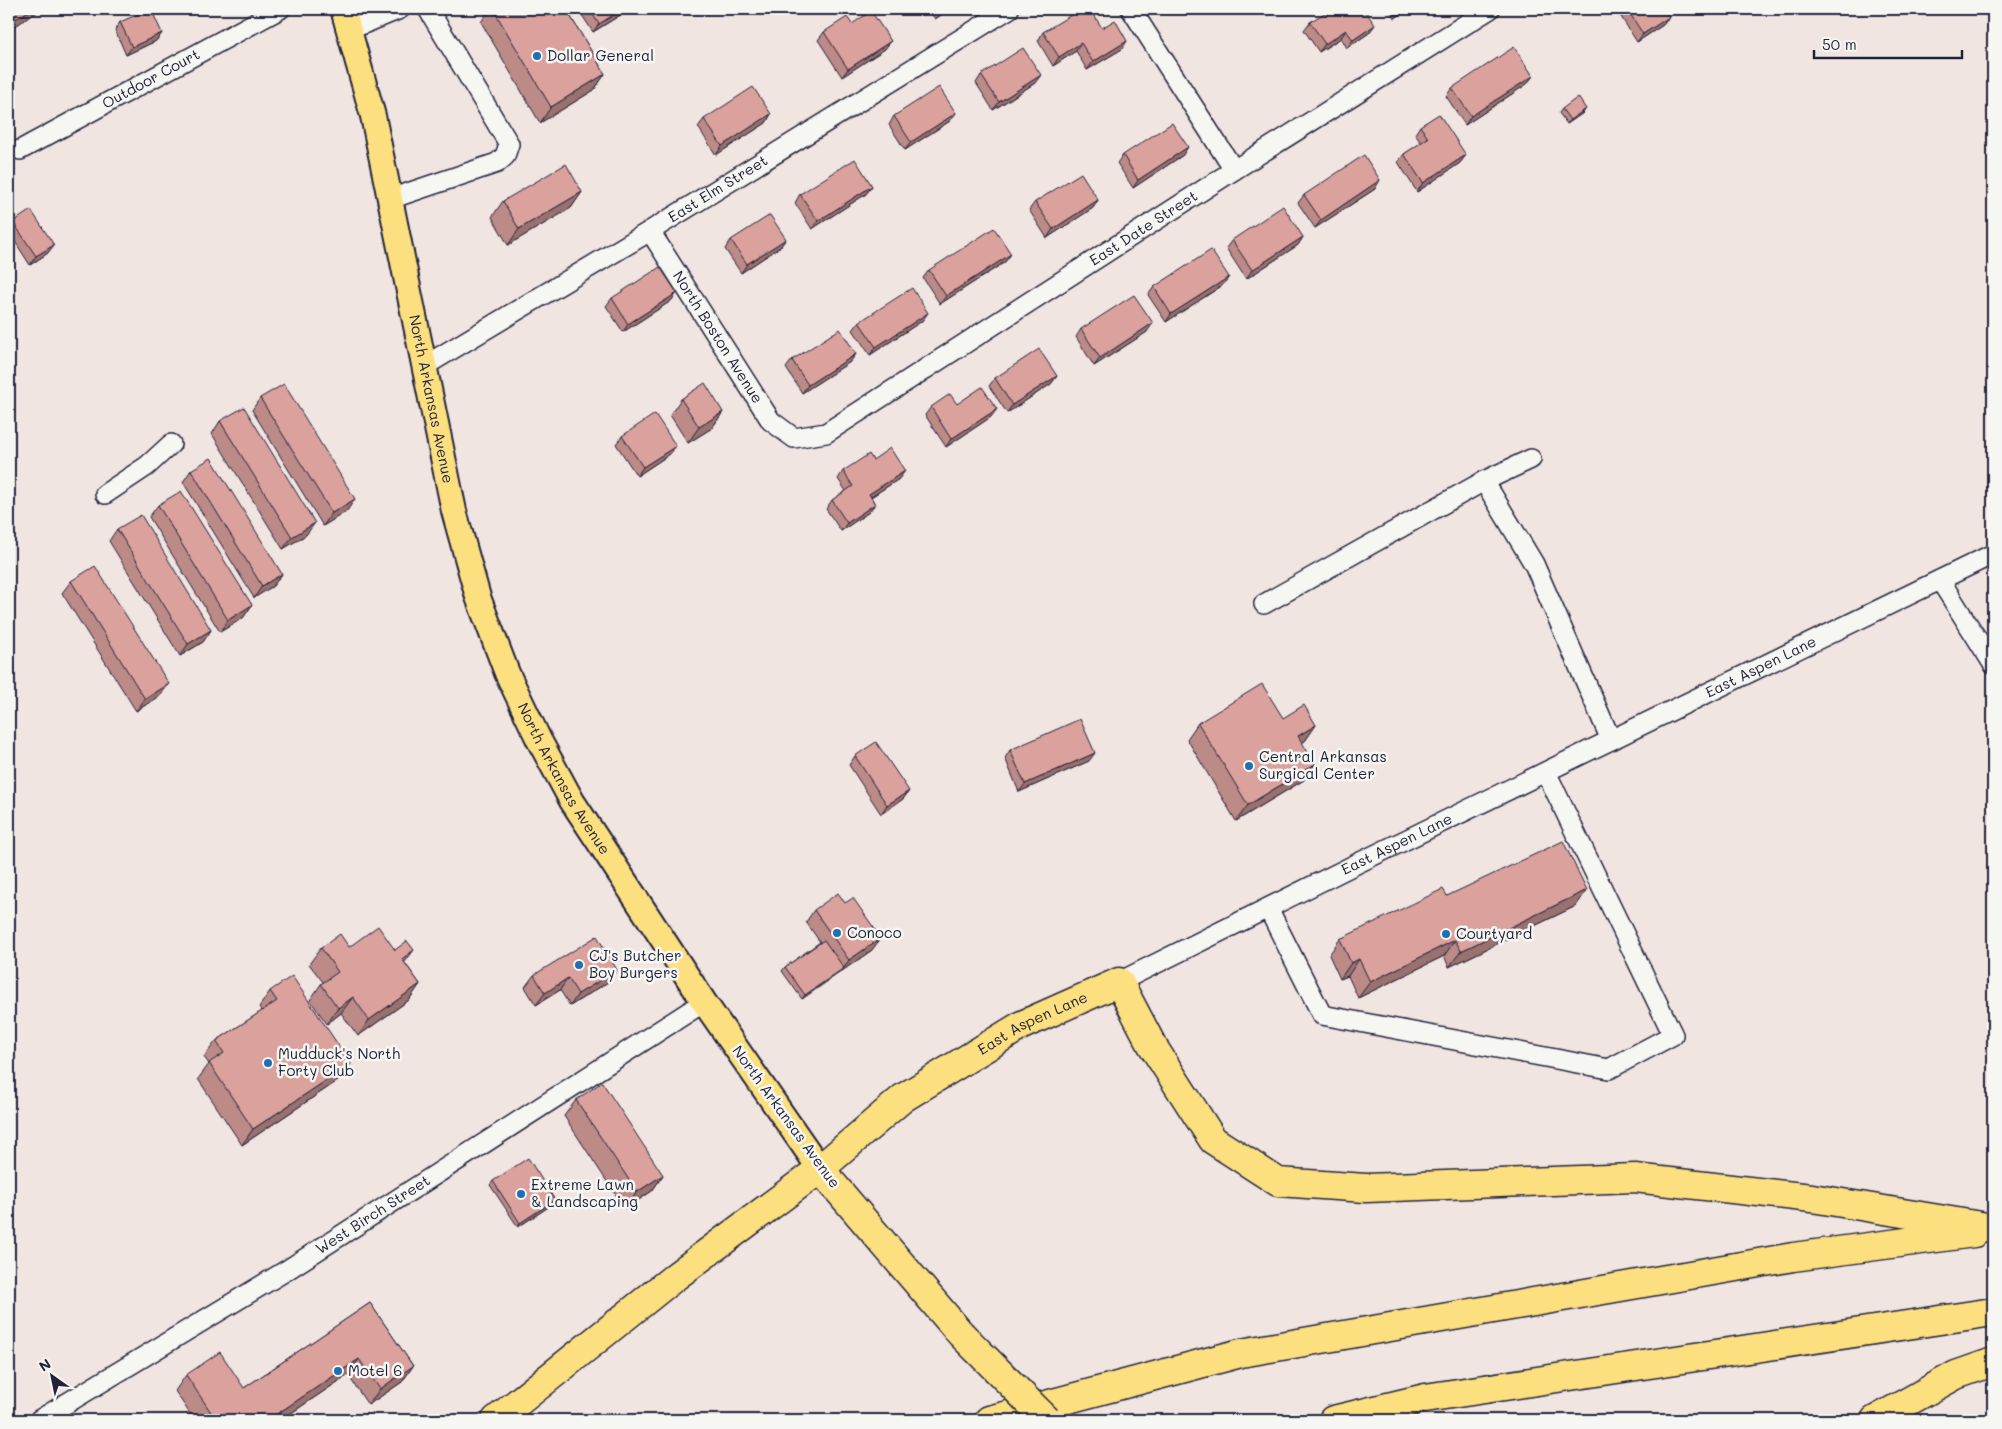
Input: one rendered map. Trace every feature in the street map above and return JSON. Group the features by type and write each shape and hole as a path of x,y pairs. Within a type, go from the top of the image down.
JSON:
{"highway":[{"name":"East Aspen Lane","path":"496,1420 676,1276 820,1169 903,1098 1022,1025 1119,982"},
{"path":"1119,982 1152,1045 1213,1140 1278,1182 1366,1188 1635,1178 1812,1198 1993,1230"},
{"name":"North Arkansas Avenue","path":"820,1169 961,1334 1047,1420"},
{"path":"989,1420 1241,1353 1792,1257 1993,1230"},
{"path":"1332,1420 1425,1398 1993,1312"},
{"path":"1875,1420 1956,1375 1993,1362"}],"main road":[{"name":"North Arkansas Avenue","path":"347,19 373,116 426,365 454,511 478,597 507,673 539,740 572,801 704,1002 820,1169"}],"street":[{"name":"Outdoor Court","path":"20,150 280,9"},
{"path":"347,19 400,9"},
{"path":"390,199 497,163 505,156 509,144 428,9"},
{"name":"East Elm Street","path":"426,365 650,231 1009,9"},
{"path":"1131,9 1234,170"},
{"name":"East Date Street","path":"794,438 826,433 1234,170 1490,9"},
{"name":"North Boston Avenue","path":"650,231 771,420 794,438"},
{"path":"105,494 146,466 171,444"},
{"path":"1264,604 1484,481 1531,459"},
{"path":"1484,481 1534,564 1611,740"},
{"name":"East Aspen Lane","path":"1119,982 1993,554"},
{"path":"1940,580 1993,664"},
{"path":"1268,908 1322,1015 1609,1069 1673,1035 1546,772"},
{"name":"West Birch Street","path":"39,1420 287,1270 704,1002"}],"building":[{"path":"9,9 32,9 9,23"},
{"path":"150,9 162,33 132,47 120,22"},
{"name":"Dollar General","path":"493,9 566,9 605,74 551,107"},
{"path":"589,9 623,9 599,24"},
{"path":"1081,9 1090,9 1102,28 1115,20 1127,41 1093,62 1081,43 1059,57 1043,32"},
{"path":"1331,9 1364,9 1375,25 1353,40 1346,30 1325,44 1310,22"},
{"path":"1627,9 1664,9 1669,17 1643,34"},
{"path":"871,11 891,41 848,69 824,32 847,17 852,24"},
{"path":"1514,47 1533,76 1471,116 1452,88"},
{"path":"1023,48 1041,75 999,102 981,75"},
{"path":"753,87 771,114 722,146 704,119"},
{"path":"939,87 956,113 911,142 894,116"},
{"path":"1578,97 1586,109 1570,120 1562,109"},
{"path":"1439,114 1466,155 1423,183 1404,154 1428,138 1420,126"},
{"path":"1172,123 1188,147 1138,180 1123,155"},
{"path":"1364,155 1380,180 1321,220 1304,195"},
{"path":"855,159 872,186 818,221 800,194"},
{"path":"566,164 582,192 519,229 503,201"},
{"path":"1081,173 1098,200 1053,229 1035,202"},
{"path":"1283,206 1303,237 1252,270 1232,240"},
{"path":"31,210 54,245 36,256 13,222"},
{"path":"770,215 786,239 747,264 731,240"},
{"path":"994,228 1011,254 946,296 929,270"},
{"path":"1211,250 1229,277 1171,314 1154,287"},
{"path":"660,267 677,293 628,324 612,298"},
{"path":"912,288 928,313 876,347 859,322"},
{"path":"1134,295 1153,323 1100,358 1081,329"},
{"path":"840,329 856,354 808,385 792,360"},
{"path":"1039,349 1057,376 1012,405 995,378"},
{"path":"705,383 723,412 699,427 681,399"},
{"path":"284,384 355,499 332,513 260,398"},
{"path":"982,387 997,409 951,439 931,407 950,394 957,404"},
{"path":"244,407 315,523 292,537 220,421"},
{"path":"655,414 676,446 643,467 622,436"},
{"path":"890,448 905,471 869,494 875,504 847,523 832,500 853,486 843,471 869,454 873,460"},
{"path":"211,458 282,574 262,586 191,470"},
{"path":"181,491 252,605 228,620 158,505"},
{"path":"141,515 211,630 188,644 117,529"},
{"path":"95,566 169,684 145,699 71,581"},
{"name":"Central Arkansas Surgical Center","path":"1262,684 1283,718 1304,705 1316,725 1298,736 1315,764 1248,805 1198,723"},
{"path":"1080,719 1095,753 1025,784 1010,750"},
{"path":"876,742 909,791 887,805 855,756"},
{"name":"Courtyard","path":"1563,841 1587,890 1461,951 1455,940 1370,982 1359,959 1351,963 1340,939 1443,889 1447,896"},
{"path":"838,893 845,903 853,898 881,938 849,960 814,910"},
{"path":"378,926 395,950 407,941 414,950 402,959 420,984 369,1020 353,997 338,1008 321,984 338,972 321,948 340,934 349,947"},
{"name":"CJ's Butcher Boy Burgers","path":"597,936 617,970 578,994 568,978 545,993 534,975"},
{"name":"Conoco","path":"824,940 844,968 805,995 785,967"},
{"name":"Mudduck's North Forty Club","path":"292,976 351,1064 253,1129 209,1063 224,1053 216,1041 277,1001 270,991"},
{"path":"602,1082 663,1175 637,1192 576,1100"},
{"name":"Extreme Lawn & Landscaping","path":"528,1158 555,1200 520,1223 493,1181"},
{"name":"Motel 6","path":"370,1303 413,1366 380,1389 359,1359 268,1420 216,1420 186,1375 220,1352 244,1388"}],"place":[{"name":"Dollar General","path":"537,56"},
{"name":"Central Arkansas Surgical Center","path":"1249,766"},
{"name":"Conoco","path":"837,933"},
{"name":"Courtyard","path":"1446,934"},
{"name":"CJ's Butcher Boy Burgers","path":"579,965"},
{"name":"Mudduck's North Forty Club","path":"268,1063"},
{"name":"Extreme Lawn & Landscaping","path":"521,1194"},
{"name":"Motel 6","path":"338,1371"}]}
